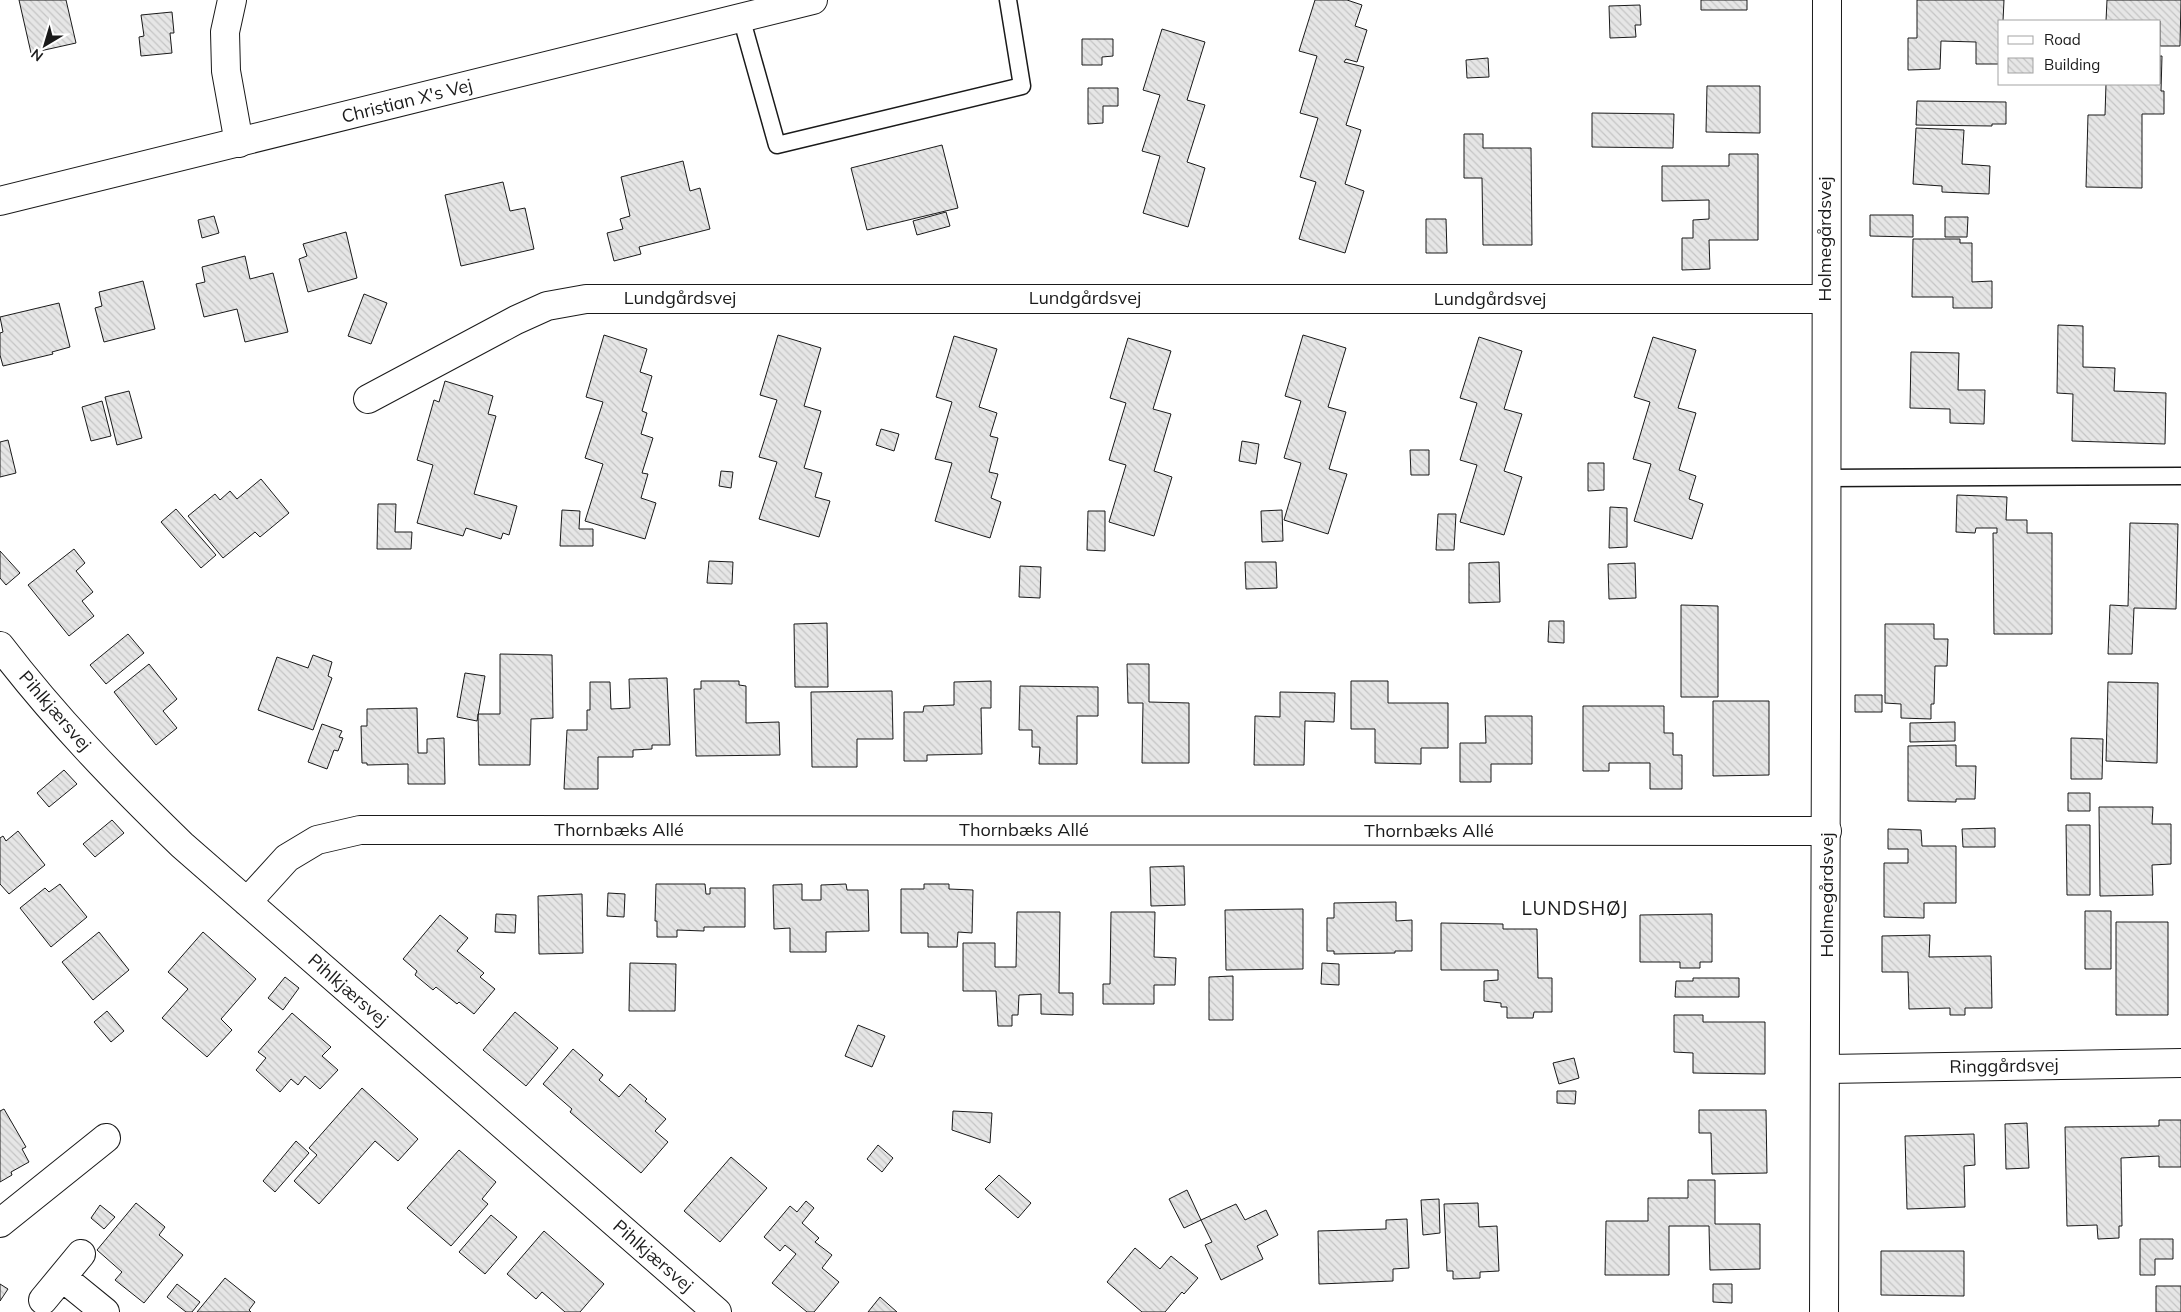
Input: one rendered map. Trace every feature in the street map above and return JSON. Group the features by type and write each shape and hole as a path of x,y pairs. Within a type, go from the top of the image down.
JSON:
{"street":[{"path":"232,0 225,32 226,71 239,143"},
{"name":"Christian X's Vej","path":"0,201 813,0"},
{"name":"Holmegårdsvej","path":"1824,1312 1827,1069 1826,0"},
{"name":"Lundgårdsvej","path":"368,399 516,320 547,306 586,299 1825,299"},
{"name":"Pihlkjærsvej","path":"0,646 35,692 117,782 182,845 717,1312"},
{"name":"Thornbæks Allé","path":"247,902 287,858 317,840 360,830 1827,831"},
{"name":"Ringgårdsvej","path":"1827,1069 2181,1063"},
{"path":"0,1222 106,1138"},
{"path":"43,1300 81,1254"},
{"path":"62,1277 105,1312"}],"lane":[{"path":"741,18 777,145 1022,86 1008,0"},
{"path":"1826,478 2181,476"}],"building":[{"path":"19,0 66,0 76,43 31,53"},
{"path":"1315,0 1347,0 1362,5 1355,26 1367,30 1357,62 1346,59 1344,62 1364,67 1346,125 1361,130 1345,184 1364,191 1345,253 1299,239 1316,182 1300,177 1318,118 1300,113 1317,56 1299,51"},
{"path":"1701,0 1747,0 1747,10 1701,10"},
{"path":"1917,0 2004,0 2003,20 1998,20 1998,64 1976,64 1976,42 1941,41 1940,69 1908,70 1908,38 1917,38"},
{"path":"2107,0 2181,0 2180,46 2161,46 2161,20 2106,20"},
{"path":"1640,5 1641,25 1635,25 1636,37 1610,38 1609,6"},
{"path":"172,12 174,33 170,33 172,53 141,56 139,37 144,36 141,15"},
{"path":"1162,29 1205,42 1187,100 1205,105 1187,162 1205,168 1188,227 1143,213 1160,156 1142,151 1160,95 1143,90"},
{"path":"1082,39 1113,39 1113,56 1102,57 1102,65 1082,65"},
{"path":"2162,56 2161,91 2164,91 2164,114 2142,114 2142,188 2086,187 2088,115 2105,115 2106,85 2161,85"},
{"path":"1488,58 1489,77 1467,78 1466,60"},
{"path":"1707,86 1760,86 1760,133 1706,132"},
{"path":"1088,88 1118,88 1118,106 1103,106 1103,123 1088,124"},
{"path":"1917,101 2006,102 2006,124 1992,124 1992,126 1916,125"},
{"path":"1592,113 1674,114 1673,148 1592,147"},
{"path":"1916,128 1964,130 1962,164 1990,166 1989,194 1942,192 1942,186 1913,184"},
{"path":"1464,134 1483,134 1483,148 1531,148 1532,245 1483,245 1482,178 1464,178"},
{"path":"942,145 958,208 867,230 851,168"},
{"path":"1729,154 1758,154 1758,240 1709,240 1710,269 1682,270 1682,238 1693,238 1693,220 1709,219 1709,200 1662,201 1662,166 1729,166"},
{"path":"683,161 690,191 700,188 710,229 639,247 641,254 614,261 607,233 623,229 620,219 630,216 621,177"},
{"path":"503,182 510,211 525,208 534,249 461,266 445,195"},
{"path":"946,212 950,226 917,235 913,221"},
{"path":"1870,215 1913,215 1913,237 1870,236"},
{"path":"214,216 219,233 202,238 198,220"},
{"path":"1945,217 1968,217 1967,237 1945,237"},
{"path":"1426,219 1446,219 1447,253 1426,253"},
{"path":"346,232 357,278 308,292 299,259 307,256 303,244"},
{"path":"1913,239 1960,239 1960,243 1972,243 1972,282 1992,281 1992,308 1953,308 1953,297 1912,297"},
{"path":"245,256 250,279 273,273 288,332 245,342 237,309 204,317 196,284 205,282 202,267"},
{"path":"143,281 155,329 104,342 95,308 102,306 99,292"},
{"path":"364,294 387,303 371,344 348,336"},
{"path":"59,303 70,347 52,352 53,354 3,366 0,355 0,333 3,332 0,317"},
{"path":"2058,325 2083,326 2083,367 2115,368 2114,391 2166,393 2165,444 2072,441 2073,394 2057,393"},
{"path":"604,335 647,349 640,372 652,376 642,411 647,413 641,434 653,438 642,473 648,474 641,498 656,503 645,539 585,521 603,464 585,458 603,402 586,397"},
{"path":"778,335 821,348 804,406 821,411 804,468 822,473 815,497 830,501 819,537 759,519 777,462 759,457 777,400 760,395"},
{"path":"1303,335 1346,348 1328,407 1346,412 1329,469 1347,474 1328,534 1284,520 1301,463 1284,458 1301,401 1285,396"},
{"path":"954,336 997,349 979,407 997,413 990,436 998,438 989,472 998,474 991,498 1001,502 990,538 935,521 952,463 935,459 952,402 936,397"},
{"path":"1479,337 1522,351 1504,409 1522,414 1504,471 1522,477 1504,535 1460,522 1477,465 1460,460 1477,403 1460,398"},
{"path":"1653,337 1696,350 1678,408 1696,413 1679,470 1696,476 1689,499 1703,504 1692,539 1634,521 1651,464 1633,459 1650,402 1634,397"},
{"path":"1128,338 1171,351 1153,409 1171,414 1154,471 1172,477 1154,536 1109,522 1126,465 1109,460 1126,403 1110,398"},
{"path":"1911,352 1959,353 1958,390 1985,390 1984,424 1950,423 1950,409 1910,408"},
{"path":"445,381 493,396 488,414 496,416 474,494 517,506 509,535 503,533 501,539 466,528 463,536 417,523 433,465 417,460 434,400 439,402"},
{"path":"129,391 142,438 117,445 105,397"},
{"path":"102,401 111,436 91,441 82,407"},
{"path":"881,429 899,434 894,451 876,445"},
{"path":"8,440 16,473 0,477 0,442"},
{"path":"1242,441 1259,444 1256,464 1239,461"},
{"path":"1410,450 1429,450 1429,475 1411,475"},
{"path":"1588,463 1604,463 1604,490 1588,491"},
{"path":"721,471 733,472 731,488 719,486"},
{"path":"261,479 289,513 260,537 255,532 223,558 188,516 215,494 220,500 230,491 237,499"},
{"path":"1957,495 2007,497 2006,520 2027,520 2027,533 2052,533 2052,634 1994,634 1993,533 1997,533 1997,528 1976,528 1975,533 1956,532"},
{"path":"378,504 396,504 395,532 412,532 411,549 377,549"},
{"path":"1610,507 1627,508 1627,547 1609,548"},
{"path":"176,509 216,555 201,568 161,522"},
{"path":"562,510 580,511 579,529 593,529 593,546 560,546"},
{"path":"1282,510 1283,541 1262,542 1261,511"},
{"path":"1088,511 1105,511 1105,551 1087,550"},
{"path":"1438,514 1456,514 1454,550 1436,550"},
{"path":"2130,523 2178,524 2176,609 2134,608 2132,654 2108,654 2110,605 2128,606"},
{"path":"74,549 85,563 76,571 93,592 82,601 94,616 69,636 28,585"},
{"path":"0,551 20,573 6,585 0,578"},
{"path":"709,561 733,562 732,584 707,583"},
{"path":"1245,562 1276,562 1277,588 1246,589"},
{"path":"1499,562 1500,602 1469,603 1469,563"},
{"path":"1635,563 1636,598 1609,599 1608,564"},
{"path":"1020,566 1041,567 1040,598 1019,597"},
{"path":"1681,605 1718,606 1718,697 1681,697"},
{"path":"1549,621 1564,621 1564,643 1548,642"},
{"path":"827,623 828,687 795,687 794,624"},
{"path":"1885,624 1934,624 1934,639 1948,639 1947,666 1935,666 1934,704 1931,704 1931,719 1901,718 1901,704 1885,703"},
{"path":"128,634 144,653 106,684 90,665"},
{"path":"500,654 552,655 553,718 531,719 530,765 479,765 478,714 500,714"},
{"path":"313,655 332,662 328,676 332,678 313,730 258,710 277,657 308,668"},
{"path":"149,664 177,699 163,711 177,728 156,745 114,692"},
{"path":"1127,664 1149,664 1149,702 1189,703 1189,763 1142,763 1143,703 1128,703"},
{"path":"465,673 485,676 477,721 457,717"},
{"path":"667,678 670,745 652,745 652,749 633,750 633,757 598,757 598,789 564,789 567,730 587,730 587,710 590,710 590,682 610,682 611,709 630,708 629,679"},
{"path":"701,681 739,681 739,685 746,686 746,723 779,722 780,755 696,756 694,689 701,689"},
{"path":"991,681 991,708 981,708 982,754 927,755 927,761 904,761 904,712 923,712 924,706 954,705 954,682"},
{"path":"1351,681 1388,681 1388,703 1448,703 1448,748 1421,748 1421,764 1375,763 1375,729 1351,729"},
{"path":"2108,682 2158,683 2157,763 2106,761"},
{"path":"1020,686 1098,687 1098,716 1077,716 1077,764 1039,764 1040,747 1032,747 1032,730 1019,730"},
{"path":"892,691 893,739 857,739 857,767 812,767 811,692"},
{"path":"1280,692 1335,693 1334,722 1305,721 1304,765 1254,765 1255,716 1280,717"},
{"path":"1855,695 1882,695 1882,712 1855,712"},
{"path":"1713,701 1769,701 1769,775 1713,776"},
{"path":"1583,706 1664,706 1664,733 1673,733 1673,755 1682,755 1682,789 1650,789 1650,763 1609,763 1609,771 1583,771"},
{"path":"417,708 418,753 427,753 427,739 444,738 445,784 408,784 408,764 367,765 367,763 362,763 361,726 367,726 367,709"},
{"path":"1485,716 1532,716 1532,764 1491,764 1491,782 1460,782 1460,743 1486,743"},
{"path":"1955,722 1955,741 1910,742 1910,723"},
{"path":"322,724 342,731 339,737 343,738 338,751 334,750 327,769 308,762"},
{"path":"2071,738 2103,739 2102,779 2071,779"},
{"path":"1956,745 1956,766 1976,766 1975,799 1956,799 1956,802 1908,801 1908,746"},
{"path":"64,770 77,784 49,807 37,793"},
{"path":"2068,793 2090,793 2090,811 2068,811"},
{"path":"2099,807 2153,807 2152,824 2171,824 2171,864 2152,865 2153,895 2100,896"},
{"path":"112,820 124,833 95,857 83,844"},
{"path":"2066,825 2090,825 2090,895 2067,895"},
{"path":"1995,828 1995,847 1963,847 1962,829"},
{"path":"1888,829 1921,830 1922,846 1956,846 1956,903 1924,903 1924,918 1884,917 1884,863 1908,863 1908,849 1888,849"},
{"path":"18,831 45,865 9,894 0,884 0,838 3,836 6,841"},
{"path":"1184,866 1185,905 1151,906 1150,867"},
{"path":"60,884 87,917 51,947 20,908 45,888 49,892"},
{"path":"656,884 705,884 706,894 710,894 710,888 745,888 745,927 704,927 704,931 677,930 677,937 657,937 657,921 655,921"},
{"path":"802,884 802,900 821,900 821,885 846,884 847,890 868,890 869,931 826,932 826,952 790,952 790,928 774,929 773,885"},
{"path":"924,884 949,884 949,889 973,890 972,933 958,932 957,947 928,947 928,933 901,933 901,889 924,889"},
{"path":"608,893 625,894 624,917 607,916"},
{"path":"582,894 583,953 539,954 538,896"},
{"path":"1396,902 1396,921 1412,920 1412,951 1334,954 1334,951 1327,951 1327,918 1334,918 1334,903"},
{"path":"1303,909 1303,969 1226,970 1225,910"},
{"path":"2085,911 2111,911 2111,969 2085,969"},
{"path":"1017,912 1060,912 1059,993 1073,993 1073,1015 1041,1014 1041,994 1019,995 1018,1015 1012,1015 1012,1026 998,1026 996,991 963,991 963,943 995,943 995,967 1016,967"},
{"path":"1111,912 1155,912 1154,957 1176,958 1175,985 1154,985 1154,1004 1103,1004 1103,984 1110,984"},
{"path":"496,914 516,915 515,933 495,932"},
{"path":"1712,914 1712,962 1700,962 1700,968 1680,968 1680,962 1640,962 1640,915"},
{"path":"440,915 468,938 457,951 484,973 480,977 495,989 474,1014 459,1002 457,1004 436,987 433,990 415,975 417,971 403,959"},
{"path":"2116,922 2168,922 2168,1015 2116,1015"},
{"path":"1441,923 1503,924 1503,929 1537,929 1538,978 1552,978 1552,1012 1534,1012 1533,1018 1507,1018 1507,1007 1501,1007 1501,1003 1484,1001 1484,981 1498,980 1498,970 1441,970"},
{"path":"99,932 129,970 93,1000 62,962"},
{"path":"203,932 256,979 221,1019 232,1030 207,1057 162,1018 188,989 168,972"},
{"path":"1930,935 1929,957 1991,956 1992,1008 1965,1008 1965,1015 1950,1015 1950,1008 1909,1009 1908,972 1882,972 1882,936"},
{"path":"630,963 676,964 675,1011 629,1011"},
{"path":"1322,963 1339,964 1339,985 1321,984"},
{"path":"1233,976 1233,1020 1209,1020 1209,977"},
{"path":"285,977 299,988 283,1010 268,998"},
{"path":"1693,978 1739,978 1739,997 1675,997 1676,981 1693,981"},
{"path":"107,1011 124,1031 111,1042 94,1022"},
{"path":"515,1012 558,1048 526,1086 483,1050"},
{"path":"292,1013 331,1047 322,1056 338,1070 320,1089 305,1076 298,1085 291,1079 280,1092 256,1070 266,1058 258,1052"},
{"path":"1674,1015 1703,1015 1703,1022 1765,1022 1765,1074 1693,1073 1693,1053 1674,1052"},
{"path":"858,1025 885,1036 872,1067 845,1056"},
{"path":"573,1049 603,1075 599,1080 619,1097 630,1084 647,1099 645,1101 666,1119 655,1131 668,1142 641,1173 570,1112 572,1109 543,1084"},
{"path":"1574,1058 1579,1078 1559,1084 1553,1063"},
{"path":"362,1088 418,1139 398,1161 375,1141 319,1204 294,1181 317,1155 309,1148"},
{"path":"1557,1091 1576,1091 1575,1104 1557,1103"},
{"path":"4,1109 26,1147 22,1149 29,1162 11,1172 12,1175 0,1182 0,1111"},
{"path":"1699,1110 1766,1110 1767,1173 1712,1174 1711,1133 1699,1133"},
{"path":"953,1111 992,1113 990,1143 952,1130"},
{"path":"2159,1120 2181,1120 2181,1167 2159,1167 2159,1156 2121,1158 2122,1226 2119,1226 2119,1238 2098,1239 2097,1225 2067,1226 2065,1127 2159,1126"},
{"path":"2027,1123 2029,1168 2006,1169 2005,1124"},
{"path":"1974,1134 1975,1165 1964,1166 1965,1207 1907,1209 1905,1136"},
{"path":"296,1141 309,1153 275,1192 263,1181"},
{"path":"878,1145 893,1158 882,1172 867,1159"},
{"path":"459,1150 496,1182 482,1199 488,1204 451,1246 407,1208"},
{"path":"731,1157 767,1188 720,1242 684,1211"},
{"path":"999,1175 1031,1203 1018,1218 985,1189"},
{"path":"1688,1180 1715,1180 1715,1224 1760,1224 1760,1269 1710,1270 1709,1226 1669,1226 1669,1275 1605,1275 1606,1221 1648,1221 1648,1198 1688,1198"},
{"path":"1187,1190 1201,1220 1184,1228 1169,1199"},
{"path":"1439,1199 1440,1233 1423,1235 1421,1200"},
{"path":"806,1201 814,1208 802,1223 819,1238 815,1242 832,1255 822,1268 839,1282 814,1312 807,1312 772,1283 796,1254 785,1245 780,1251 764,1237 790,1206 797,1212"},
{"path":"136,1203 165,1227 159,1235 183,1255 144,1303 115,1280 122,1272 97,1250"},
{"path":"1478,1203 1479,1227 1497,1226 1499,1271 1480,1272 1480,1278 1453,1279 1453,1271 1447,1271 1444,1204"},
{"path":"1236,1204 1245,1220 1266,1210 1278,1235 1257,1246 1263,1259 1221,1280 1205,1245 1212,1242 1201,1220"},
{"path":"100,1205 115,1217 104,1229 91,1218"},
{"path":"491,1215 517,1237 485,1274 459,1252"},
{"path":"1407,1219 1409,1268 1393,1269 1393,1281 1319,1284 1318,1231 1386,1229 1386,1220"},
{"path":"544,1231 604,1284 580,1312 565,1312 542,1292 536,1299 507,1274"},
{"path":"2140,1239 2173,1239 2173,1259 2155,1259 2155,1275 2140,1275"},
{"path":"1135,1248 1160,1269 1171,1256 1198,1278 1184,1294 1182,1292 1165,1312 1142,1312 1107,1282"},
{"path":"1881,1251 1964,1251 1964,1296 1881,1295"},
{"path":"225,1278 255,1302 249,1310 251,1312 197,1312"},
{"path":"0,1284 8,1289 0,1301"},
{"path":"177,1284 200,1302 192,1312 186,1312 167,1297"},
{"path":"1713,1284 1732,1284 1732,1303 1713,1302"},
{"path":"2156,1286 2181,1286 2181,1312 2156,1312"},
{"path":"880,1297 897,1312 868,1312"}],"district":[{"name":"LUNDSHØJ","path":"1575,908"}]}
